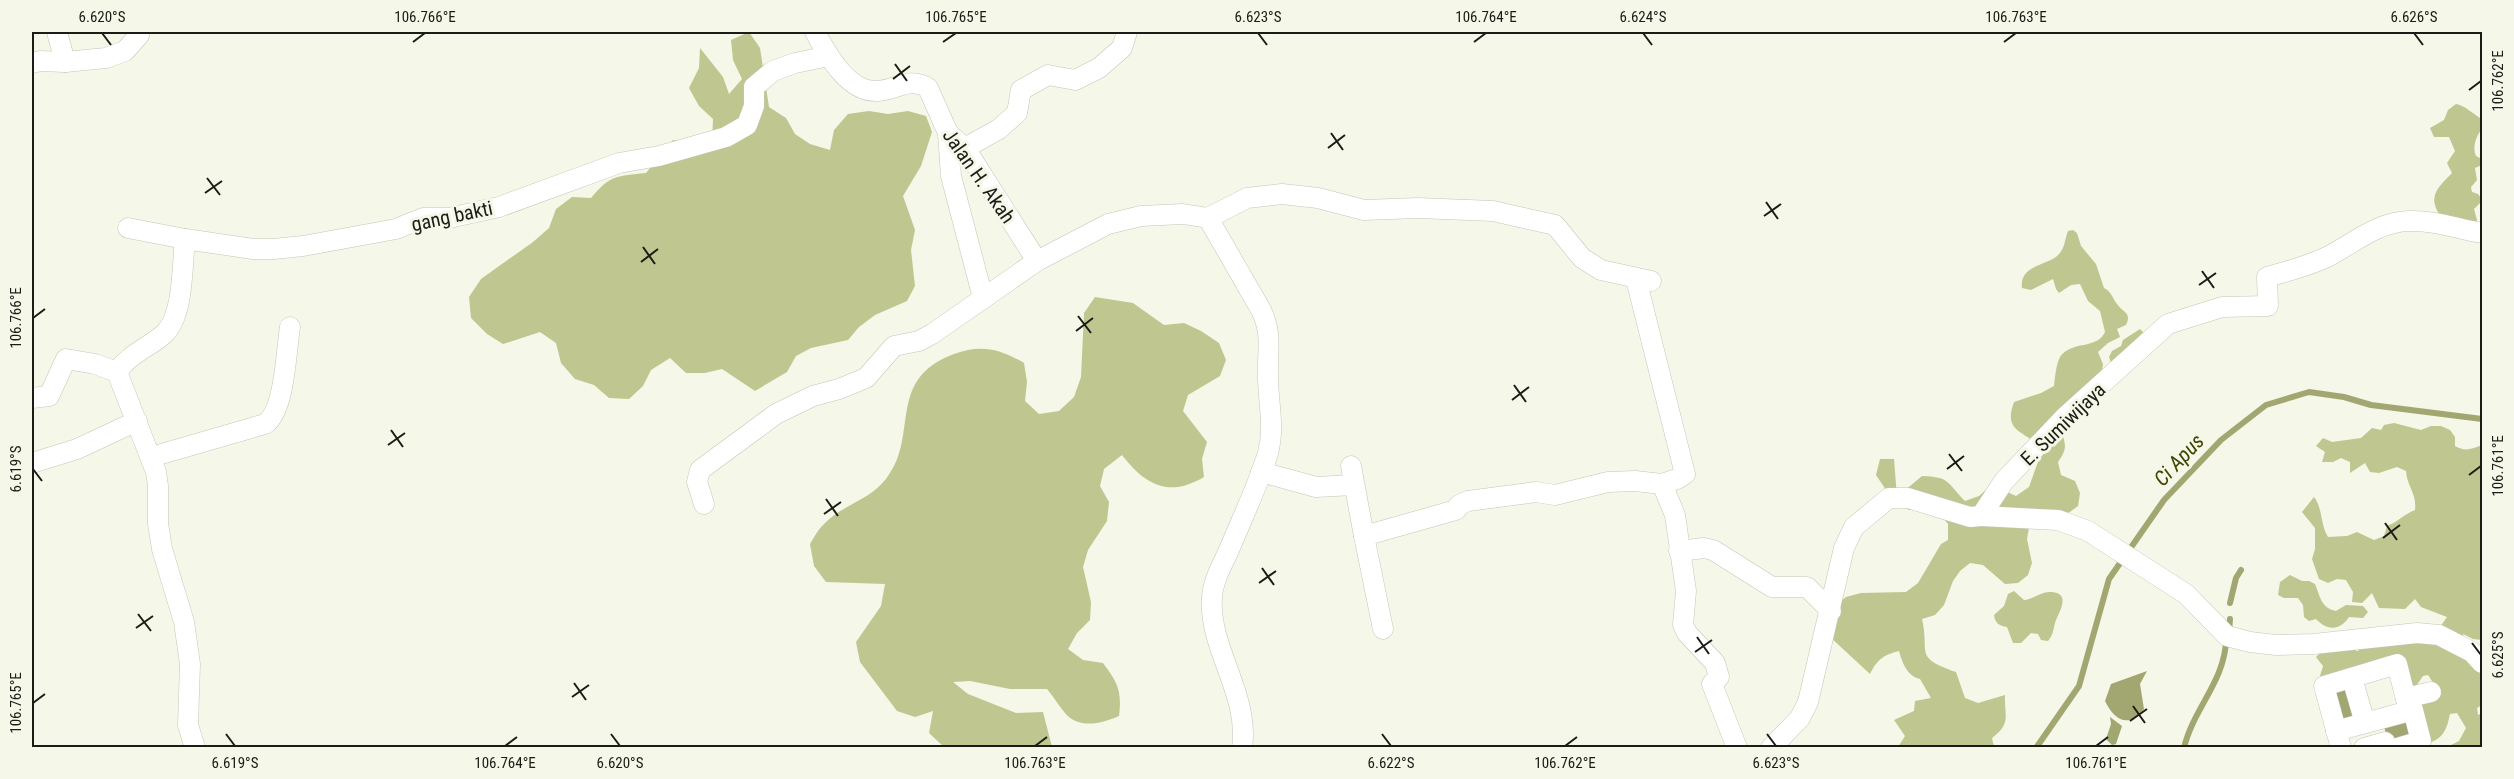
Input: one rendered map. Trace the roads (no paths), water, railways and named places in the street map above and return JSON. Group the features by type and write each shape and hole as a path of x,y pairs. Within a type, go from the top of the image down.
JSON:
{"street":[{"path":"57,32 65,62"},
{"path":"32,63 40,60 65,62 106,58 125,51 139,35 138,32"},
{"name":"Jalan H. Akah","path":"815,32 829,56 858,86 877,92 912,82 923,85 931,93 948,133 965,148 1037,261"},
{"path":"965,148 999,129 1017,113 1021,90 1048,75 1075,80 1099,68 1122,48 1127,32"},
{"name":"gang bakti","path":"128,228 253,249 274,249 396,229 423,218 449,218 498,207 619,163 660,156 726,137 747,125 754,106 754,87 773,71 795,63 829,56"},
{"path":"948,133 951,176 983,298"},
{"path":"704,504 697,482 700,470 757,428 800,402 866,378 894,346 926,337 1037,261 1108,224 1141,216 1183,214 1208,218 1247,198 1282,194 1318,198 1364,210 1418,208 1493,211 1555,225 1582,258 1600,270 1644,280 1685,474 1662,484 1635,481 1608,482 1556,495 1536,492 1468,501 1459,505 1456,510 1364,536"},
{"path":"1208,218 1268,325 1270,341 1268,387 1272,424 1268,452 1219,570 1212,595 1212,612 1216,629 1238,699 1244,732 1242,747"},
{"name":"E. Sumiwijaya","path":"1981,516 2004,481 2065,417 2168,324 2222,307 2268,306 2267,277 2327,257 2386,224 2409,221 2432,223 2482,233"},
{"path":"117,372 125,360 165,333 174,320 179,302 185,239"},
{"path":"151,457 272,420 278,404 290,327"},
{"path":"32,398 49,396 66,359 94,364 117,372 151,457 158,486 158,523 162,549 184,622 190,664 188,725 195,747"},
{"path":"32,464 77,449 137,421"},
{"path":"1261,472 1316,487 1353,476 1383,629"},
{"path":"1662,484 1675,515 1686,591 1683,625 1687,633 1715,663 1719,672 1719,677 1712,684 1737,747"},
{"path":"1771,747 1800,718 1808,702 1844,548 1854,527 1889,498 1908,498 1970,517 2058,520 2088,531 2186,594 2227,636 2276,645 2314,644 2417,633 2439,635 2472,652 2482,663"},
{"path":"1679,551 1704,548 1713,550 1772,586 1807,586 1831,611"},
{"path":"2364,747 2421,741 2413,710 2408,704 2397,664 2324,686 2338,739 2372,721 2408,704 2431,692"},
{"path":"2352,678 2372,721 2390,746"}],"waterway":[{"name":"Ci Apus","path":"2036,748 2079,686 2109,579 2164,500 2221,440 2266,405 2309,392 2344,397 2371,405 2482,419"},
{"path":"2230,603 2236,578 2241,570"},
{"path":"2229,632 2230,619"},
{"path":"2184,748 2194,720 2215,682 2224,655 2226,640"}]}
